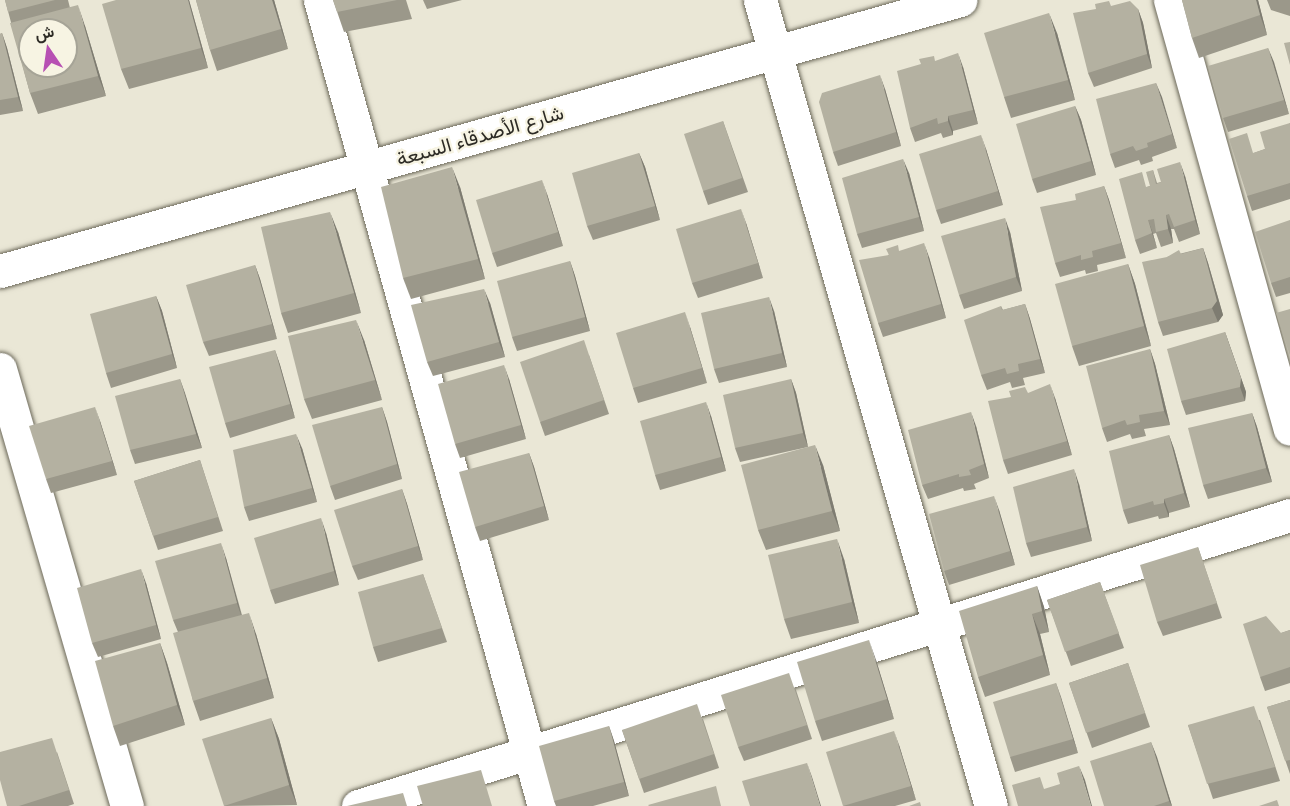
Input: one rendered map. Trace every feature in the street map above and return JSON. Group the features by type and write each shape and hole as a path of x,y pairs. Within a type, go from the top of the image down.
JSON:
{"street":[{"path":"320,0 544,806"},
{"path":"760,0 991,806"},
{"name":"شارع الأصدقاء السبعة","path":"0,271 960,0"},
{"path":"1170,0 1290,429"},
{"path":"0,369 127,806"},
{"path":"358,806 1290,515"}],"building":[{"path":"5,0 55,0 8,12"},
{"path":"116,0 188,0 201,48 121,69 102,4"},
{"path":"196,0 272,0 281,29 210,50"},
{"path":"333,0 397,0 337,12"},
{"path":"1182,0 1256,0 1260,15 1192,38"},
{"path":"1109,1 1111,6 1130,1 1138,9 1147,54 1088,73 1073,13 1096,9 1095,4"},
{"path":"78,5 98,76 30,93 26,78 78,78 78,18 29,18"},
{"path":"1049,13 1068,80 1004,97 984,33"},
{"path":"18,21 18,51 10,23"},
{"path":"2,33 18,97 0,100 0,34"},
{"path":"1290,42 1290,65 1284,43"},
{"path":"1268,48 1284,100 1223,118 1208,66"},
{"path":"958,53 973,110 948,116 948,121 938,124 937,118 910,128 897,71 921,64 919,59 934,56 935,61"},
{"path":"880,75 896,132 833,152 819,102 822,93"},
{"path":"1156,83 1172,134 1147,143 1148,147 1136,151 1133,146 1110,154 1096,99"},
{"path":"1075,106 1091,161 1032,179 1016,124"},
{"path":"723,121 742,178 703,191 684,134"},
{"path":"1290,123 1290,183 1247,196 1229,139 1247,133 1253,153 1265,149 1260,132"},
{"path":"981,135 998,191 936,210 919,154"},
{"path":"639,153 655,206 587,226 572,173"},
{"path":"903,159 919,217 857,234 842,178"},
{"path":"1180,162 1195,220 1174,227 1169,214 1166,215 1168,229 1156,232 1154,219 1148,220 1152,233 1135,240 1119,179 1142,172 1146,187 1150,186 1146,172 1153,170 1156,184 1161,182 1157,169"},
{"path":"452,167 478,259 403,278 381,187"},
{"path":"542,180 558,232 492,253 476,200"},
{"path":"1104,186 1121,243 1092,251 1093,257 1081,260 1081,255 1055,263 1040,207 1076,200 1075,194"},
{"path":"741,209 758,263 692,283 676,229"},
{"path":"330,212 354,293 281,313 261,227"},
{"path":"1005,218 1016,277 959,295 941,236"},
{"path":"1290,220 1290,277 1271,283 1255,232"},
{"path":"924,243 941,304 878,323 859,260 889,255 886,249 898,245 899,251"},
{"path":"1203,248 1217,301 1212,308 1158,322 1142,262 1167,257 1179,250 1181,254"},
{"path":"570,261 585,317 512,337 497,281"},
{"path":"1128,264 1144,326 1072,346 1055,284"},
{"path":"255,265 272,324 203,342 186,285"},
{"path":"484,289 499,342 427,362 411,305"},
{"path":"156,296 172,354 106,373 90,314"},
{"path":"769,297 782,353 714,369 701,313"},
{"path":"1025,304 1040,359 1018,364 1019,371 1007,374 1005,368 981,375 964,320 1001,306 1002,310"},
{"path":"1290,309 1290,356 1276,313"},
{"path":"685,312 702,368 633,388 616,333"},
{"path":"356,320 375,380 304,399 288,336"},
{"path":"1225,332 1241,378 1240,387 1181,401 1167,349"},
{"path":"584,340 604,400 540,422 520,362"},
{"path":"1150,349 1164,411 1139,415 1140,422 1127,425 1125,420 1102,428 1086,366"},
{"path":"275,350 290,404 225,423 209,367"},
{"path":"504,365 521,425 455,444 438,384"},
{"path":"180,379 196,434 130,450 115,396"},
{"path":"791,379 803,433 735,448 723,395"},
{"path":"1050,384 1067,441 1003,460 988,401 1011,397 1009,391 1025,387 1028,393"},
{"path":"706,402 721,457 655,475 640,421"},
{"path":"95,407 112,461 46,479 29,426"},
{"path":"382,407 397,464 330,486 312,425"},
{"path":"971,412 984,464 969,470 971,475 959,477 959,474 922,485 908,430"},
{"path":"1252,413 1266,468 1203,485 1188,428"},
{"path":"296,434 312,488 244,507 233,450"},
{"path":"1169,435 1184,493 1164,499 1164,503 1154,505 1153,501 1123,510 1109,451"},
{"path":"815,445 832,511 758,530 741,465"},
{"path":"529,453 544,506 475,527 459,472"},
{"path":"200,460 218,517 153,536 134,481"},
{"path":"1074,469 1087,527 1026,543 1013,487"},
{"path":"402,489 418,546 352,566 334,510"},
{"path":"994,496 1010,551 944,571 929,514"},
{"path":"321,518 334,571 270,590 254,538"},
{"path":"837,539 852,602 784,619 768,555"},
{"path":"221,543 237,603 173,620 155,561"},
{"path":"1198,547 1217,603 1157,622 1140,565"},
{"path":"141,569 156,625 92,643 77,588"},
{"path":"423,574 442,628 373,647 358,592"},
{"path":"1100,582 1119,633 1065,652 1047,600"},
{"path":"1037,586 1042,611 1032,614 1043,655 978,677 959,611"},
{"path":"249,613 267,678 193,701 173,633"},
{"path":"1266,616 1281,633 1290,630 1290,667 1260,677 1243,624"},
{"path":"869,640 887,699 815,721 797,662"},
{"path":"160,643 177,705 113,726 95,661"},
{"path":"1128,663 1145,713 1086,733 1069,683"},
{"path":"789,673 807,725 738,747 721,695"},
{"path":"1056,683 1073,739 1010,757 993,702"},
{"path":"1290,700 1290,760 1285,761 1267,707"},
{"path":"697,704 714,754 639,779 622,730"},
{"path":"1254,706 1275,767 1207,784 1188,725"},
{"path":"271,718 289,785 224,806 202,739"},
{"path":"609,726 624,782 554,801 539,746"},
{"path":"894,731 911,786 843,806 826,752"},
{"path":"52,738 69,790 19,806 7,806 0,780 0,752"},
{"path":"1151,742 1169,801 1154,806 1104,806 1090,761"},
{"path":"807,763 820,806 750,806 742,781"},
{"path":"1079,766 1091,806 1018,806 1012,785 1040,777 1044,789 1060,784 1057,773"},
{"path":"481,770 492,806 423,806 417,786"},
{"path":"716,786 721,806 648,805"},
{"path":"403,793 407,806 347,806"},
{"path":"1277,800 1279,806 1259,806"},
{"path":"920,802 921,806 909,806"}]}
